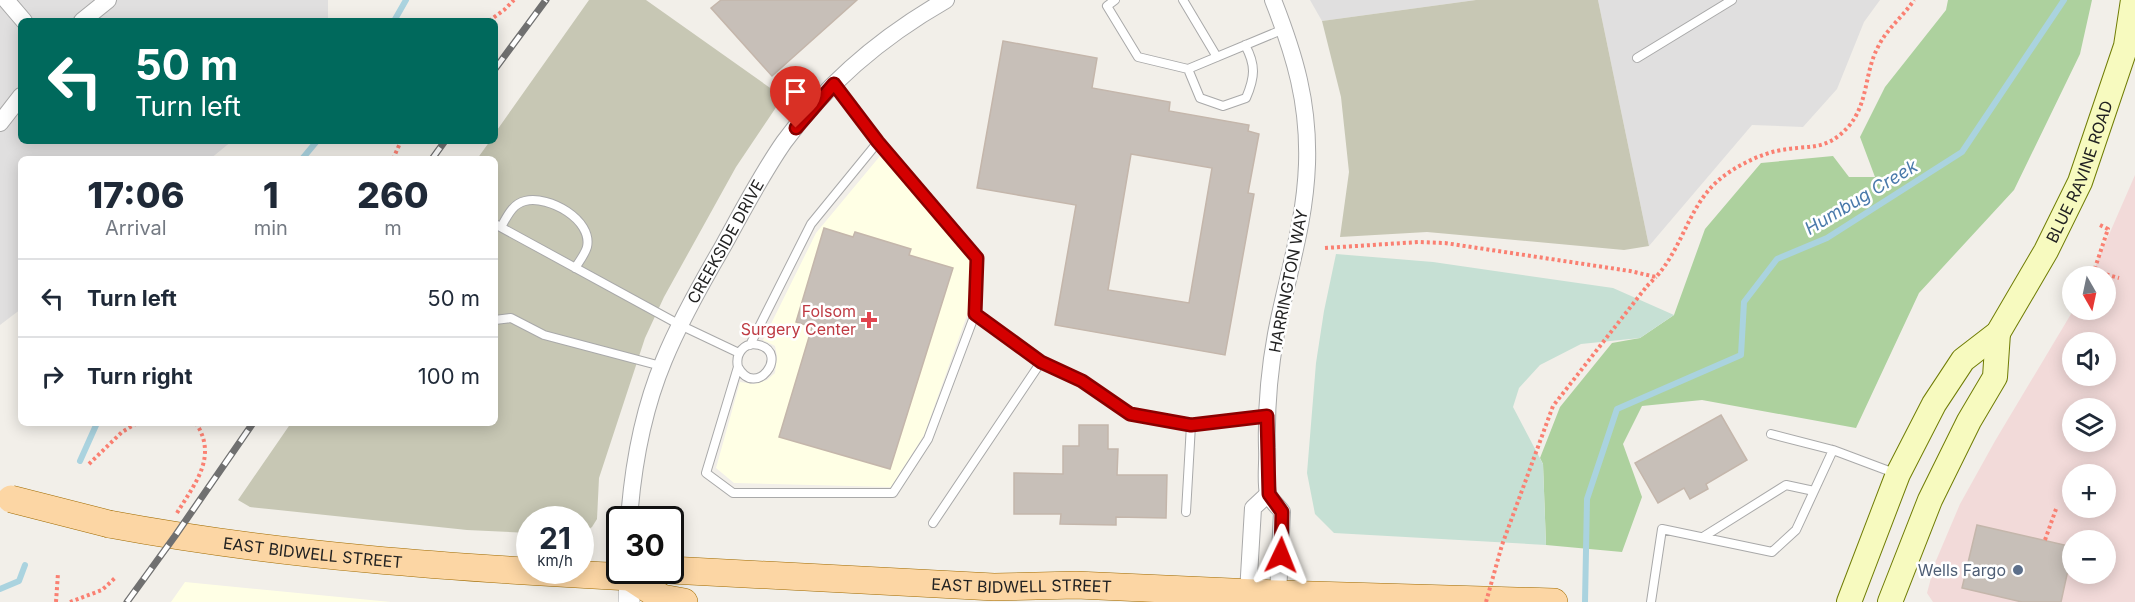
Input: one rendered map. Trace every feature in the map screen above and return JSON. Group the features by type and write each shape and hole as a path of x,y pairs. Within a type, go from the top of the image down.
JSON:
{"main road":[{"name":"BLUE RAVINE ROAD","path":"1849,602 1898,474 1934,404 1963,360 1998,333 2046,251 2080,182 2130,47 2133,0"},
{"name":"BLUE RAVINE ROAD","path":"1890,602 1930,500 1969,422 1995,378 1998,333"},
{"name":"EAST BIDWELL STREET","path":"5,498 109,524 165,534 386,560 606,581"},
{"name":"EAST BIDWELL STREET","path":"684,571 994,587 1076,585 1261,596 1554,602"},
{"name":"EAST BIDWELL STREET","path":"632,584 662,598 684,602"}],"street":[{"path":"6,0 21,18"},
{"path":"86,18 108,0"},
{"name":"HARRINGTON WAY","path":"1261,596 1282,512 1269,494 1267,416 1269,383 1276,334 1298,241 1307,165 1306,113 1300,78 1273,0"},
{"name":"CREEKSIDE DRIVE","path":"631,506 636,457 647,408 662,366 680,325 767,168 785,141 834,84 878,45 935,3"},
{"path":"0,123 18,100"},
{"path":"1261,596 1253,508 1269,494"}],"lane":[{"path":"1116,0 1107,6 1138,57 1188,69 1284,29"},
{"path":"1183,0 1217,57"},
{"path":"1637,58 1732,0"},
{"path":"1188,69 1200,98 1223,106 1246,98 1252,83 1253,61 1245,45"},
{"path":"738,367 745,376 761,377 769,370 771,359 766,348 755,344 744,347 739,354 738,367 706,473 733,493 893,493 928,439 975,314 977,258 878,142 834,84"},
{"path":"750,345 811,224 878,142"},
{"path":"575,268 587,247 585,228 572,214 538,200 524,201 511,209 498,226 575,268 680,325 739,354"},
{"path":"975,314 1041,362 1082,381 1130,414 1191,425 1267,416"},
{"path":"498,320 511,318 544,335 662,366"},
{"path":"933,523 1041,362"},
{"path":"1186,512 1191,425"},
{"path":"1772,434 1833,450 1898,474"},
{"path":"1651,602 1662,529 1773,552 1796,530 1833,450"},
{"path":"1703,537 1786,485 1814,491"}],"path":[{"path":"493,18 514,0"},
{"path":"1486,602 1502,544 1553,406 1656,277 1675,251 1695,209 1705,194 1720,179 1731,171 1778,150 1822,145 1837,137 1848,127 1863,104 1871,61 1878,47 1885,34 1914,0"},
{"path":"2100,225 2108,229 2094,271 2119,278"},
{"path":"1325,248 1419,242 1444,243 1630,270 1656,277"},
{"path":"89,464 122,432 132,426"},
{"path":"165,534 204,465 206,447 197,426"},
{"path":"2045,540 2056,509"},
{"path":"56,602 58,573"},
{"path":"70,602 102,590 115,578"}],"shaded area":[{"path":"0,0 328,0 328,18 18,18 18,144 228,144 214,156 18,156 18,311 0,325"},
{"path":"589,0 646,0 783,97 736,167 664,297 645,338 599,478 597,519 594,524 594,506 516,506 516,532 467,530 250,507 238,500 289,426 498,426 498,156 479,156 488,144 498,144 498,129"},
{"path":"1310,0 1476,0 1322,21"},
{"path":"1476,0 1598,0 1649,246 1624,250 1427,232 1340,237 1349,172 1341,97 1322,21"},
{"path":"1598,0 1880,0 1864,22 1837,89 1803,127 1752,125 1649,246"},
{"name":"Folsom Surgery Center","path":"880,156 972,261 970,307 924,435 891,487 734,483 716,468 740,382 754,384 767,380 775,373 777,356 775,346 763,340 816,233"},
{"path":"2135,175 2135,602 1933,602 1927,593 1935,563 1960,504 2067,320 2116,320 2116,266 2095,266"},
{"path":"1336,254 1433,262 1613,288 1674,315 1640,338 1581,344 1540,365 1519,388 1513,407 1543,464 1546,545 1334,533 1315,514 1307,473 1316,363"},
{"path":"185,582 391,602 171,602"}],"green space":[{"path":"1948,0 2092,0 2080,54 2014,190 1919,293 1856,428 1702,400 1642,406 1623,444 1642,497 1622,552 1546,545 1543,464 1540,458 1560,407 1612,343 1640,338 1674,315 1705,229 1761,163 1833,156 1849,177 1875,177 1860,137 1885,87 1946,10"}],"building":[{"path":"721,0 857,0 772,76 711,8"},
{"path":"1003,41 1097,58 1092,88 1170,102 1169,111 1249,125 1248,131 1259,134 1248,193 1254,194 1225,355 1055,325 1076,205 977,188","holes":["1131,154 1212,168 1189,303 1108,290"]},
{"path":"824,228 853,237 855,232 911,249 909,255 953,268 890,469 779,437 812,327 796,322"},
{"path":"1721,415 1747,460 1706,484 1708,489 1690,499 1684,488 1658,503 1635,463"},
{"path":"1079,425 1108,425 1108,449 1118,449 1117,475 1167,475 1166,518 1116,517 1116,525 1060,524 1061,514 1014,514 1014,473 1063,474 1063,446 1079,446"},
{"name":"Wells Fargo","path":"1977,525 2062,544 2062,584 2065,584 2061,602 2022,602 1962,588"}],"waterway":[{"path":"396,18 406,0"},
{"name":"Humbug Creek","path":"1585,602 1587,499 1617,409 1741,355 1744,302 1777,259 1827,238 1962,152 2064,0"},
{"path":"304,156 314,144"},
{"path":"80,461 96,426"},
{"path":"0,589 19,581 25,565"}],"railway":[{"path":"498,65 546,0"},
{"path":"434,156 443,144"},
{"path":"127,602 251,426"}],"place":[{"name":"Folsom Surgery Center","path":"869,320"},
{"name":"Wells Fargo","path":"2018,570"}],"route":[{"path":"796,128 834,84 878,142 977,258 975,314 1041,362 1082,381 1130,414 1191,425 1267,416 1269,494 1282,512 1281,555"}]}
